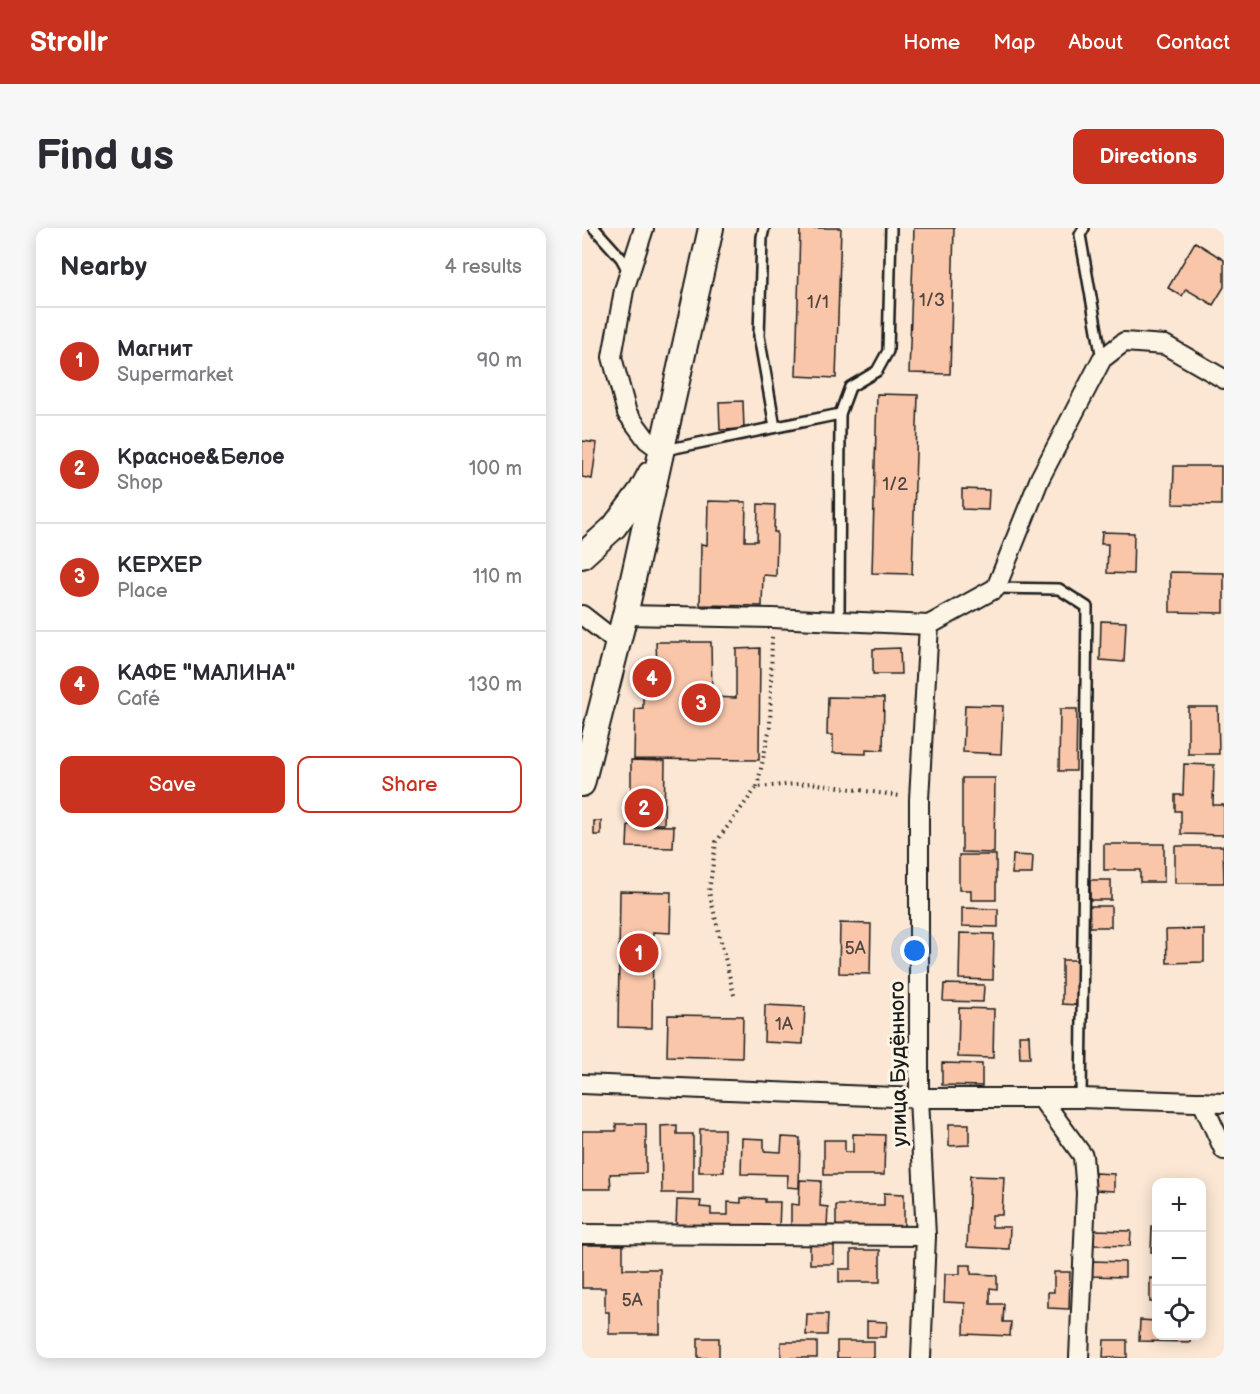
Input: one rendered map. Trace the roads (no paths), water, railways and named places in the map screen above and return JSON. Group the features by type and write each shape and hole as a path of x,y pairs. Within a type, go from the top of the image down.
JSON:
{"main road":[{"path":"582,784 595,718 625,615 711,228"},
{"path":"582,556 614,527 641,490 662,451"}],"street":[{"path":"644,228 624,290 612,357 627,413 647,440 662,451"},
{"path":"625,615 772,618 929,626 996,588 1040,478 1102,359 1124,342 1165,345 1224,378"},
{"path":"582,615 618,643"},
{"name":"улица Будённого","path":"921,1358 926,1236 919,1098 919,799 929,626"},
{"path":"582,1084 919,1098 1081,1098 1224,1103"},
{"path":"1041,1098 1083,1156 1086,1193 1078,1358"},
{"path":"1202,1102 1224,1150"},
{"path":"582,1234 926,1236"}],"lane":[{"path":"594,228 621,258 630,273"},
{"path":"764,228 759,336 775,427"},
{"path":"839,622 840,414 850,387 877,371 888,351 891,228"},
{"path":"1084,228 1080,235 1102,359"},
{"path":"662,451 840,414"},
{"path":"996,588 1059,589 1087,607 1081,1098"}],"place":[{"name":"КАФЕ \"МАЛИНА\"","path":"652,678"},
{"name":"КЕРХЕР","path":"701,703"},
{"name":"Красное&Белое","path":"644,808"},
{"name":"Магнит","path":"639,953"}]}
